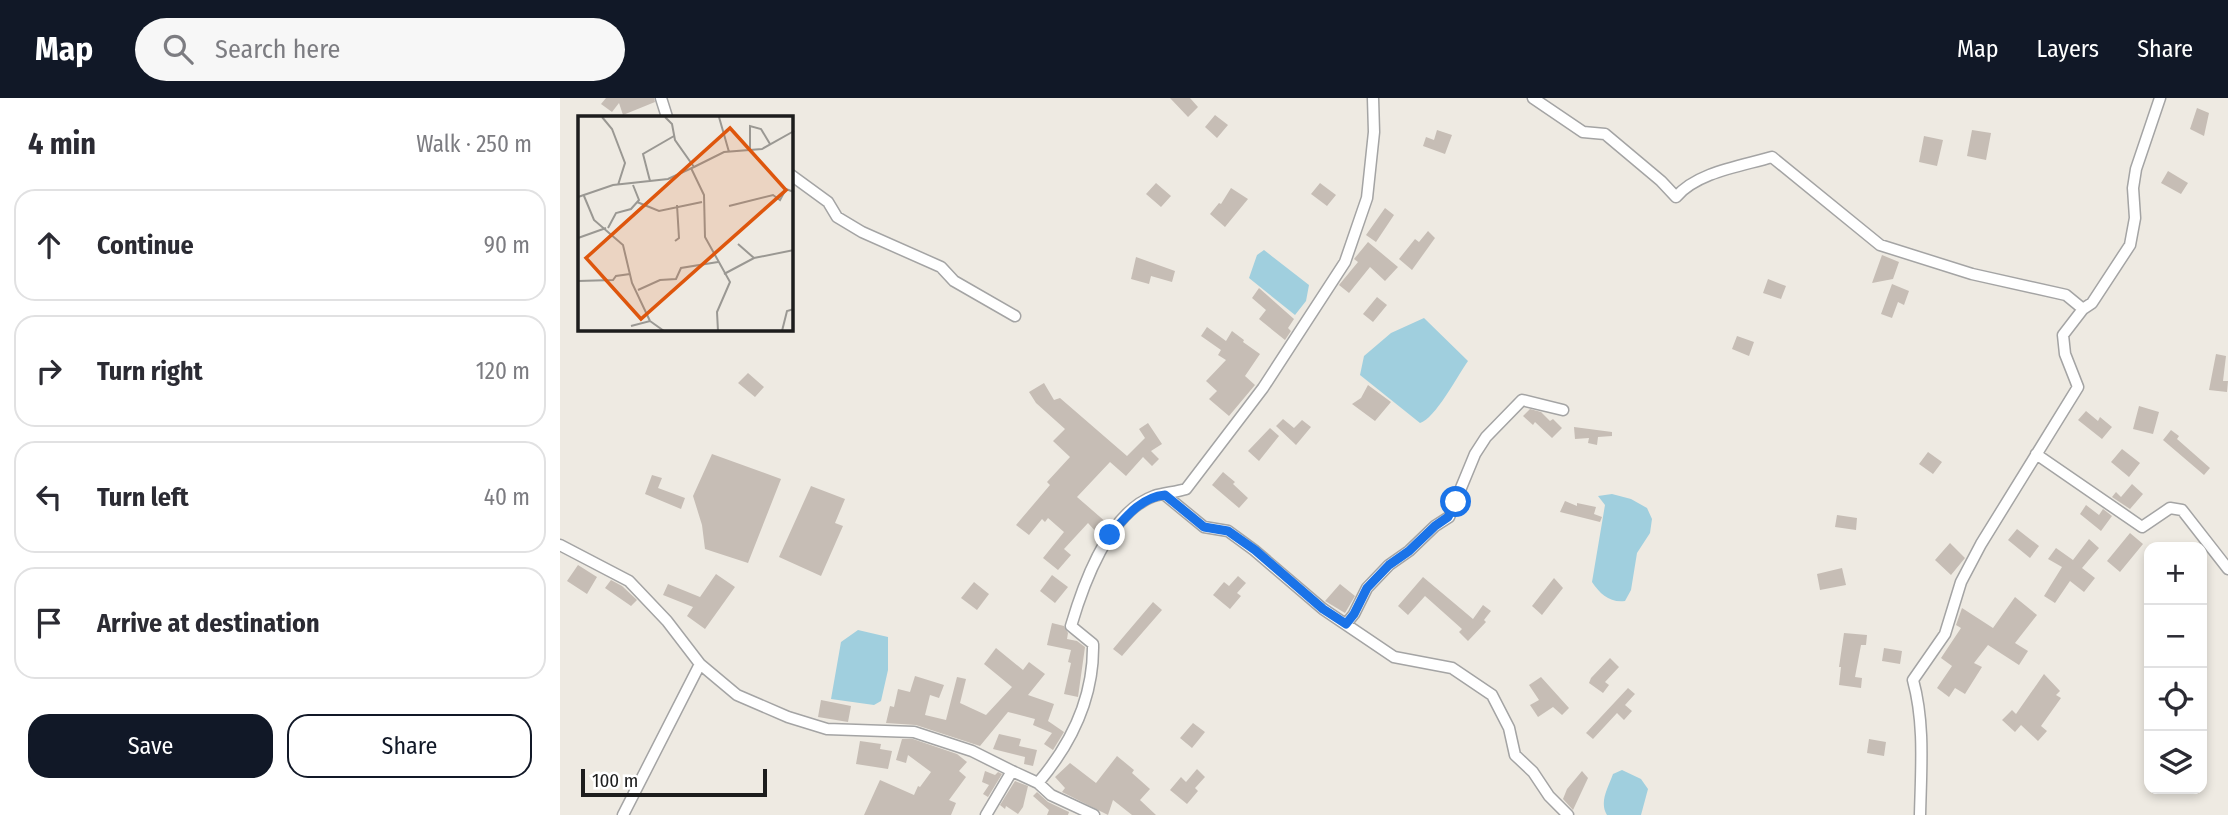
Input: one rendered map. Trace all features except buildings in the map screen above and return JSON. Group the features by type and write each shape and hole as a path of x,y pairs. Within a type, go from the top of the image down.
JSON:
{"street":[{"path":"660,98 667,116"},
{"path":"1038,783 1054,764 1090,690 1094,668 1093,645 1071,626 1081,593 1110,535 1134,509 1154,496 1186,489 1263,388 1345,262 1367,198 1374,132 1373,98"},
{"path":"1532,98 1583,132 1605,134 1676,197 1703,178 1725,168 1772,157 1880,245 1972,274 2066,295 2083,309"},
{"path":"1920,815 1922,733 1920,704 1913,680 1945,634 1969,565 2078,387 2064,354 2063,335 2083,309 2092,303 2130,245 2135,218 2133,188 2136,169 2160,98"},
{"path":"793,176 828,202 837,217 862,232 941,267 954,281 1015,316"},
{"path":"1346,624 1367,588 1389,565 1448,517 1475,454 1486,437 1516,405 1522,400 1563,410"},
{"path":"2036,454 2141,527 2170,508 2182,510 2228,569"},
{"path":"1165,495 1204,527 1228,531 1255,550 1323,609 1394,657 1452,668 1492,695 1509,728 1515,755 1534,772 1549,796 1568,815"},
{"path":"561,548 629,581 667,621 700,664 737,695 788,717 827,729 914,732 972,751 1038,783 1051,796 1094,815"},
{"path":"623,815 700,664"},
{"path":"986,815 1012,771"}],"water":[{"path":"1264,250 1309,285 1306,301 1295,315 1249,278 1257,255"},
{"path":"1424,318 1468,361 1439,405 1420,423 1360,375 1364,356 1391,333"},
{"path":"1612,494 1631,499 1647,508 1652,519 1650,533 1637,553 1631,590 1625,601 1606,597 1592,582 1605,505 1598,496"},
{"path":"858,630 888,637 888,670 881,701 874,705 831,699 841,642"},
{"path":"1622,770 1641,779 1648,789 1641,815 1607,815 1605,795 1613,774"}],"route":[{"path":"1110,535 1134,509 1154,496 1165,495 1204,527 1228,531 1255,550 1323,609 1346,624 1367,588 1389,565 1448,517 1456,502"}]}
